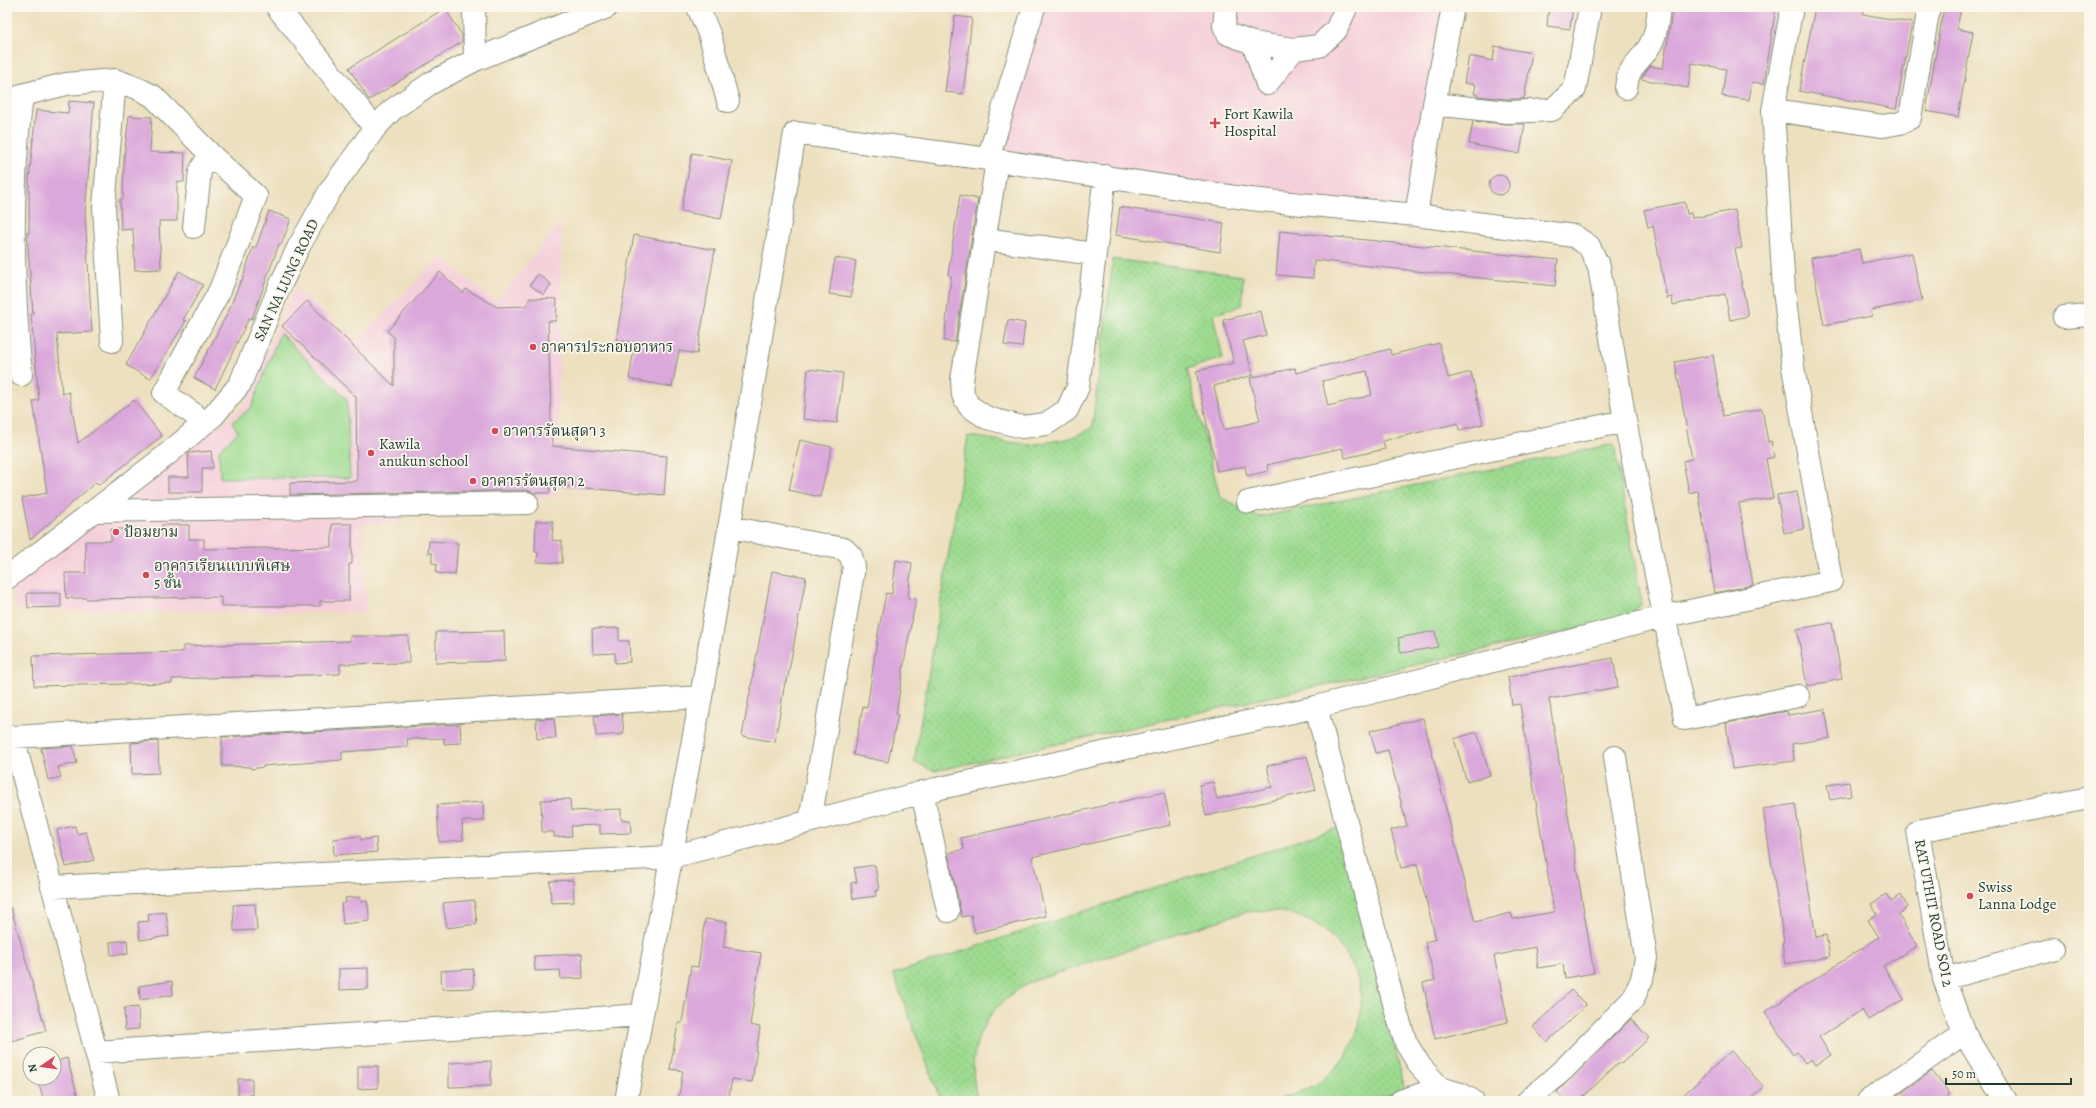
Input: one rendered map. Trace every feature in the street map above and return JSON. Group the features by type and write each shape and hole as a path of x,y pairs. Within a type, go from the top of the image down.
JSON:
{"street":[{"path":"277,7 375,128"},
{"path":"474,7 475,60"},
{"name":"SAN NA LUNG ROAD","path":"7,578 94,512 202,425 214,415 240,384 280,286 298,248 330,191 375,128 392,110 431,83 475,60 607,7"},
{"path":"698,7 710,36 728,101"},
{"path":"1034,7 993,160 984,239 962,380 963,395 969,406 987,418 1022,427 1046,424 1067,410 1078,387 1104,176"},
{"path":"1226,7 1224,26 1228,34 1253,44 1294,49 1319,46 1336,30 1346,7 1342,7"},
{"path":"1416,215 1434,104 1453,7"},
{"path":"1434,104 1507,112 1552,110 1575,89 1590,7"},
{"path":"1626,88 1628,76 1633,65 1649,48 1656,33 1659,7"},
{"path":"52,887 671,857 922,792 1316,707 1666,616 1831,581 1793,367 1784,290 1773,110 1792,7"},
{"path":"1773,110 1883,126 1900,123 1910,118 1929,7"},
{"path":"1253,44 1267,84 1294,49"},
{"path":"112,341 104,207 115,80"},
{"path":"21,375 16,320 12,229 16,144 22,95 66,84 115,80 153,96 210,154 256,196 220,290 164,393 195,415 202,425"},
{"path":"626,1101 701,697 795,133 1104,176 1250,199 1416,215 1574,236 1589,246 1599,267 1626,421 1666,616 1685,719 1798,696"},
{"path":"194,227 200,171 210,154"},
{"path":"984,239 1094,254"},
{"path":"2064,317 2089,316"},
{"path":"1248,502 1626,421"},
{"path":"94,512 527,503"},
{"path":"729,527 844,550 851,556 854,567 810,821"},
{"path":"109,1101 13,737 701,697"},
{"path":"1316,707 1399,1022 1406,1042 1420,1066 1440,1088 1461,1094 1473,1101"},
{"path":"1528,1101 1565,1068 1633,999 1642,979 1646,958 1615,757"},
{"path":"922,792 948,911"},
{"name":"RAT UTHIT ROAD SOI 2","path":"2005,1101 1964,1033 1944,979 1918,831 2089,798"},
{"path":"1944,979 2053,949"},
{"path":"96,1052 642,1015"},
{"path":"1868,1101 1964,1033"},
{"path":"1401,1101 1440,1088"}],"shaded area":[{"name":"Fort Kawila Hospital","path":"1035,7 1450,7 1416,215 988,159"},
{"name":"Kawila anukun school","path":"562,221 557,497 406,500 400,523 362,524 367,613 16,610 11,588 241,409 295,288 357,341 440,257 496,302"}],"green space":[{"path":"1113,259 1243,276 1242,305 1213,315 1223,358 1187,369 1220,497 1260,517 1614,444 1642,604 1627,618 935,771 914,762 968,436 1030,445 1071,438 1092,428"},
{"path":"280,333 347,399 350,478 220,478 219,450 238,432 232,422 251,408"},
{"path":"1340,827 1405,1089 1369,1101 1274,1101 1301,1092 1320,1082 1349,1051 1360,1022 1360,992 1352,964 1335,940 1311,922 1281,912 1246,912 1036,980 1018,990 1003,1001 991,1014 982,1029 976,1045 974,1081 978,1101 941,1101 893,974"}],"building":[{"path":"1549,7 1573,7 1570,29 1547,26"},
{"path":"1673,7 1776,7 1764,84 1752,82 1749,100 1722,96 1726,69 1692,63 1688,88 1641,79 1650,66 1663,68"},
{"path":"1815,7 1864,7 1863,14 1912,23 1896,109 1799,91"},
{"path":"1944,7 1961,7 1957,29 1973,32 1958,117 1926,111"},
{"path":"445,8 462,35 462,42 369,100 349,68"},
{"path":"955,16 972,18 963,94 945,92"},
{"path":"1495,46 1532,53 1524,99 1477,96 1477,94 1474,94 1476,85 1464,83 1469,56 1493,61"},
{"path":"69,101 94,103 85,214 92,332 57,334 62,394 69,392 78,443 134,400 162,436 99,485 96,482 30,540 22,498 47,493 33,401 39,400 31,314 33,314 27,233 29,233 29,179 36,110 68,113"},
{"path":"129,116 152,117 150,152 185,153 184,182 177,182 177,221 159,221 161,269 135,270 133,229 121,230 120,199 123,199 124,157"},
{"path":"1473,121 1525,124 1520,154 1469,144"},
{"path":"692,153 732,161 721,219 681,211"},
{"path":"1499,175 1506,178 1509,185 1506,192 1499,195 1492,192 1489,185 1492,178"},
{"path":"960,195 978,199 955,342 944,341 951,276 948,275"},
{"path":"1685,202 1687,214 1691,213 1692,218 1735,210 1742,248 1735,249 1748,316 1730,320 1725,294 1673,305 1672,297 1667,298 1653,226 1648,227 1644,210"},
{"path":"1120,207 1224,223 1220,252 1116,235"},
{"path":"269,211 291,219 281,245 279,244 252,319 249,318 215,389 194,378 228,312 241,280 242,281 253,247 256,247"},
{"path":"1280,231 1558,260 1555,286 1314,260 1313,278 1276,275"},
{"path":"634,235 715,250 697,354 679,351 672,387 629,379 635,343 616,340"},
{"path":"1859,249 1862,263 1912,253 1922,300 1871,310 1872,316 1824,325 1811,258"},
{"path":"835,258 856,261 851,297 829,294"},
{"path":"179,271 203,285 183,320 186,321 150,379 126,365"},
{"path":"440,272 463,293 466,289 497,307 526,306 530,298 557,299 556,321 548,321 552,446 667,456 664,495 550,485 550,493 534,493 527,490 290,495 290,483 357,481 356,397 282,326 307,301 394,386 394,337 387,331"},
{"path":"538,274 551,284 544,295 530,285"},
{"path":"1261,311 1266,335 1243,341 1253,375 1214,386 1224,430 1260,421 1250,378 1295,368 1296,373 1390,349 1391,355 1439,343 1448,378 1471,372 1483,424 1459,430 1458,423 1383,441 1385,449 1345,458 1342,448 1267,465 1268,471 1247,476 1245,466 1217,471 1196,371 1234,363 1223,320","holes":["1367,371 1372,395 1328,406 1322,381"]},
{"path":"1008,320 1025,323 1022,347 1004,345"},
{"path":"1713,355 1723,416 1762,409 1768,442 1771,441 1774,457 1766,459 1773,498 1739,503 1753,585 1715,593 1698,491 1689,493 1683,461 1692,459 1675,362"},
{"path":"808,369 843,373 837,423 803,419"},
{"path":"800,440 832,447 820,497 789,490"},
{"path":"211,451 213,468 202,468 202,492 168,492 168,477 189,477 188,453"},
{"path":"1797,492 1804,529 1784,533 1777,495"},
{"path":"536,521 553,521 552,540 562,541 562,563 537,562 538,552 535,552"},
{"path":"332,524 352,524 352,564 349,564 349,601 320,601 320,606 221,606 221,597 66,598 65,573 86,573 85,541 111,541 111,529 162,529 162,525 189,525 189,539 204,539 204,549 332,547"},
{"path":"429,541 458,543 455,575 436,573 437,564 432,563 432,553 428,553"},
{"path":"896,560 912,563 908,598 916,599 896,714 898,714 888,762 853,755 863,707 867,708 878,634 886,593 892,594"},
{"path":"772,571 806,577 787,682 785,682 775,742 742,736"},
{"path":"27,593 61,593 61,607 28,608"},
{"path":"1832,623 1842,679 1807,686 1797,629"},
{"path":"619,628 619,641 629,641 630,662 615,663 615,653 593,654 592,629"},
{"path":"504,631 505,661 436,663 436,632"},
{"path":"1435,631 1438,647 1401,653 1398,638"},
{"path":"350,636 408,636 409,663 340,664 340,674 172,679 172,683 34,686 33,656 183,652 183,646 350,641"},
{"path":"1613,658 1618,687 1549,699 1594,973 1565,978 1563,964 1538,968 1535,947 1494,956 1508,1022 1435,1039 1423,983 1435,980 1425,942 1436,939 1417,864 1401,868 1391,830 1407,826 1388,750 1376,753 1370,731 1423,718 1475,922 1511,913 1513,919 1554,912 1520,704 1512,705 1508,677"},
{"path":"1825,709 1830,738 1792,744 1794,761 1732,769 1726,723 1787,711 1788,715"},
{"path":"622,714 624,734 596,736 594,716"},
{"path":"554,718 556,738 537,739 536,719"},
{"path":"460,724 461,743 444,744 444,738 407,739 408,747 342,752 342,760 263,766 264,767 251,769 250,767 222,766 222,737"},
{"path":"1477,732 1490,775 1467,782 1454,739"},
{"path":"158,741 159,773 132,774 131,743"},
{"path":"73,746 77,763 58,767 61,777 48,780 41,748"},
{"path":"1307,756 1316,790 1206,816 1199,785 1213,782 1217,799 1272,787 1267,766"},
{"path":"1849,782 1851,796 1830,800 1827,785"},
{"path":"1164,792 1171,825 1032,857 1046,916 975,933 971,915 962,917 948,853 964,849 961,838"},
{"path":"570,799 571,811 621,809 621,820 630,820 631,833 600,834 600,825 571,826 572,836 554,837 554,832 542,832 541,800"},
{"path":"483,802 484,821 462,821 463,840 439,842 437,805"},
{"path":"1795,804 1816,937 1826,935 1830,957 1785,964 1782,942 1784,942 1763,809"},
{"path":"75,826 77,834 86,832 94,860 66,867 57,830"},
{"path":"360,836 361,840 376,838 377,852 334,855 333,839"},
{"path":"875,865 879,890 875,891 876,896 853,899 851,883 857,882 854,868"},
{"path":"573,880 574,902 551,903 550,881"},
{"path":"1886,894 1891,902 1901,895 1908,907 1898,914 1917,946 1883,966 1904,999 1868,1020 1862,1010 1819,1037 1831,1055 1815,1065 1811,1059 1805,1063 1797,1052 1793,1055 1765,1012 1879,937 1868,920 1877,914 1871,904"},
{"path":"360,897 361,902 367,901 370,921 343,924 341,904 346,903 345,898"},
{"path":"474,900 477,924 447,928 443,903"},
{"path":"255,904 257,930 234,931 233,905"},
{"path":"11,908 46,1031 12,1041 7,1022 7,909"},
{"path":"166,912 169,936 140,940 138,922 149,921 148,914"},
{"path":"705,919 727,922 723,947 761,953 750,1025 760,1027 752,1082 732,1079 728,1101 678,1101 683,1071 670,1069 678,1023 682,1023 691,966 698,967"},
{"path":"127,940 128,954 111,955 110,942"},
{"path":"582,954 583,978 561,979 560,970 535,971 534,956"},
{"path":"368,968 368,989 339,990 339,969"},
{"path":"473,969 474,988 442,989 441,971"},
{"path":"172,981 173,995 140,1000 139,986"},
{"path":"1571,990 1586,1005 1547,1042 1533,1027"},
{"path":"138,1007 139,1029 125,1030 124,1008"},
{"path":"1631,1019 1649,1038 1621,1064 1619,1062 1579,1101 1565,1101 1557,1092"},
{"path":"1731,1051 1764,1087 1748,1101 1677,1101"},
{"path":"67,1058 79,1101 44,1101 39,1086 62,1086 62,1060"},
{"path":"491,1061 491,1086 449,1087 449,1063"},
{"path":"358,1066 378,1066 378,1088 358,1089"},
{"path":"1932,1071 1950,1094 1947,1096 1951,1101 1890,1101"},
{"path":"238,1079 252,1079 252,1095 238,1095"}],"place":[{"name":"Fort Kawila Hospital","path":"1215,123"},
{"name":"อาคารประกอบอาหาร","path":"533,347"},
{"name":"อาคารรัตนสุดา 3","path":"495,431"},
{"name":"Kawila anukun school","path":"371,453"},
{"name":"อาคารรัตนสุดา 2","path":"473,481"},
{"name":"ป้อมยาม","path":"116,532"},
{"name":"อาคารเรียนแบบพิเศษ 5 ชั้น","path":"146,575"},
{"name":"Swiss Lanna Lodge","path":"1970,896"}]}
